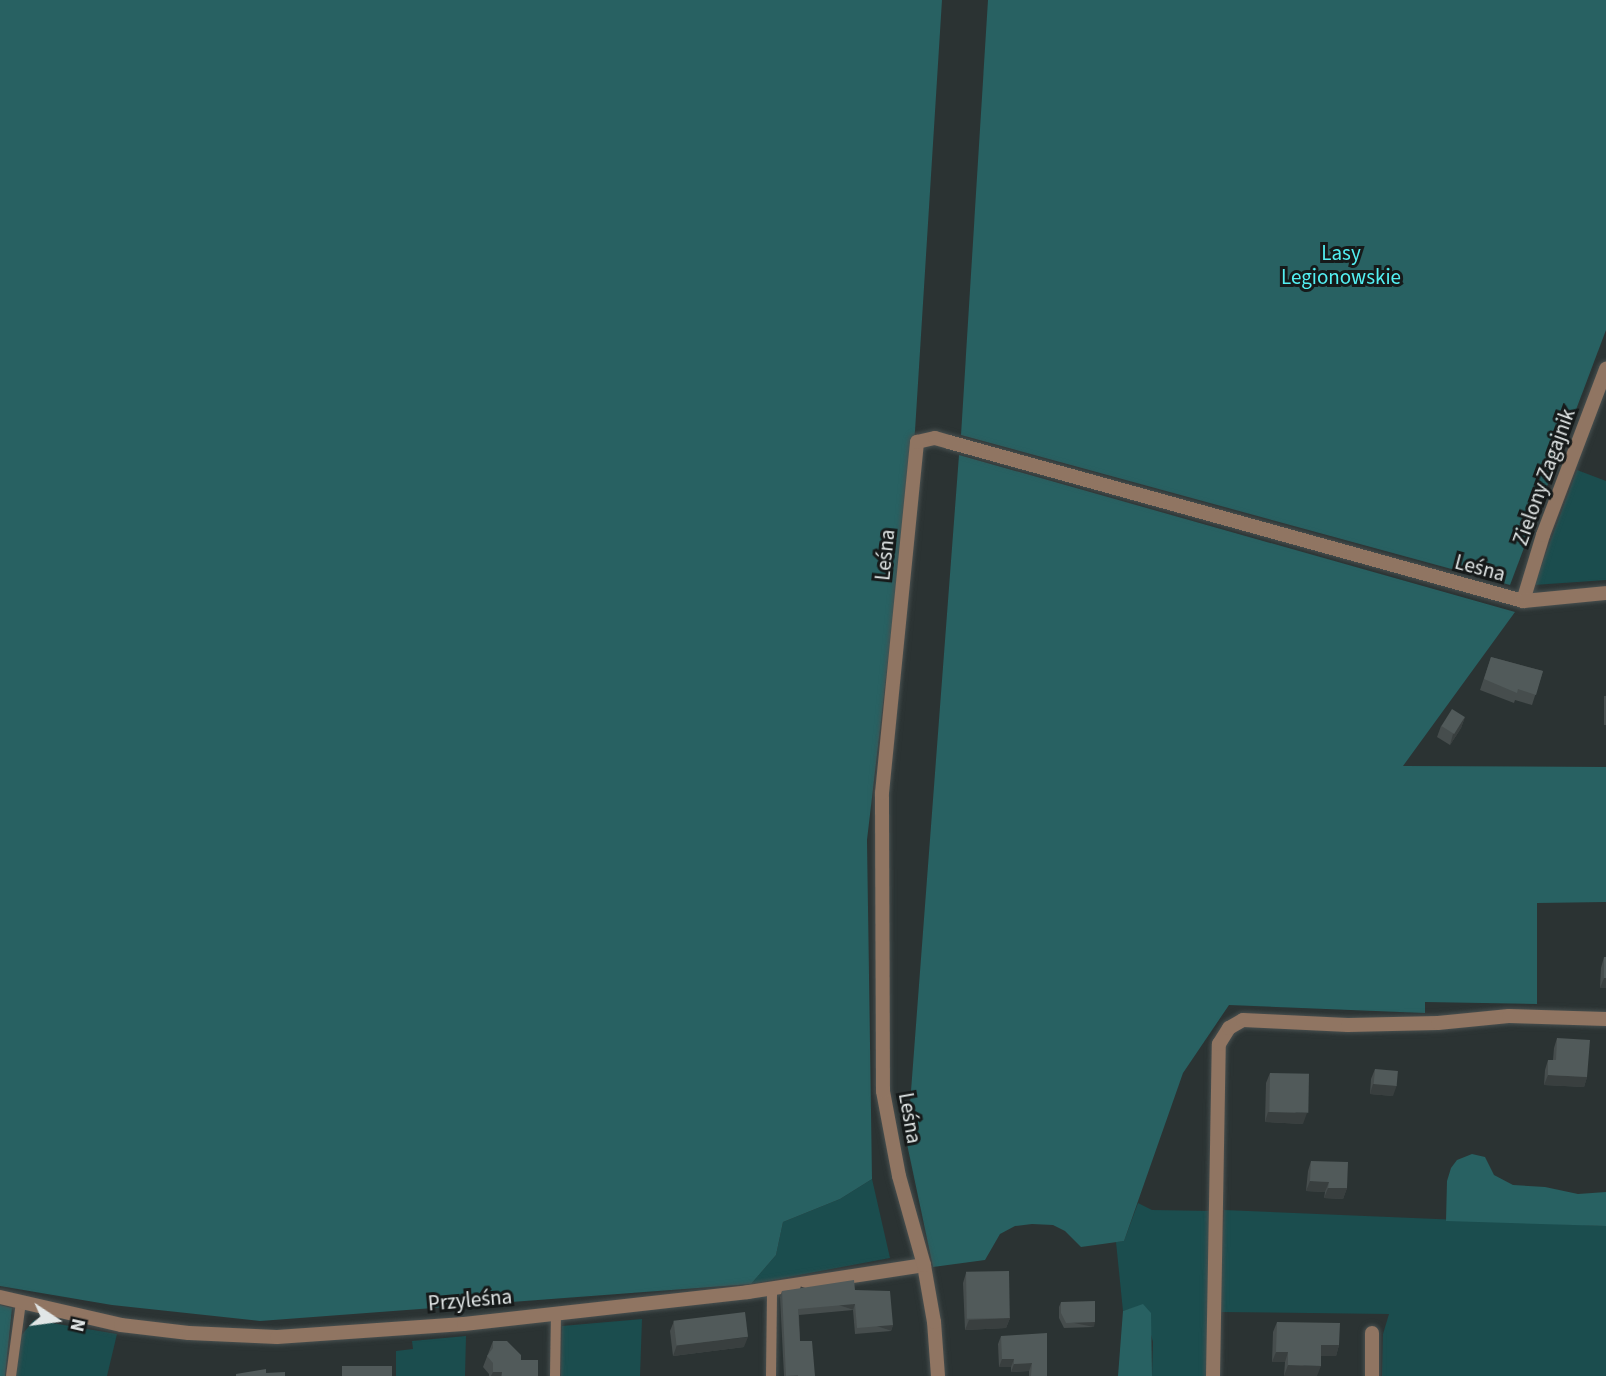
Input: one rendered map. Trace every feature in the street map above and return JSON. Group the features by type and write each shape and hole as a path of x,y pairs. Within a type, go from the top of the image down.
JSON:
{"street":[{"name":"Zielony Zagajnik","path":"1523,601 1544,535 1606,369"},
{"name":"Leśna","path":"938,1376 934,1322 924,1265 899,1176 883,1091 882,793 918,442 934,438 1523,601 1606,593"},
{"path":"1213,1376 1219,1044 1229,1028 1243,1020 1348,1025 1438,1023 1509,1016 1606,1018"},
{"name":"Przyleśna","path":"0,1297 121,1325 189,1333 277,1337 464,1324 772,1288 924,1265"},
{"path":"1372,1333 1372,1376"}],"lane":[{"path":"771,1376 772,1288"},
{"path":"11,1376 21,1302"},
{"path":"555,1376 556,1313"}],"shaded area":[{"path":"1577,470 1606,481 1606,580 1534,585"},
{"path":"872,1179 890,1258 751,1284 776,1255 783,1222 840,1199"},
{"path":"1138,1203 1152,1210 1212,1211 1209,1376 1152,1376 1153,1342 1143,1305 1123,1311 1116,1242 1124,1241"},
{"path":"1224,1210 1606,1226 1606,1376 1382,1376 1383,1334 1389,1314 1219,1312"},
{"path":"642,1319 640,1376 561,1376 562,1326"},
{"path":"34,1320 117,1334 107,1376 16,1376 20,1337"},
{"path":"466,1336 465,1376 396,1376 396,1351 413,1349 412,1341"}],"green space":[{"path":"0,0 942,0 915,431 867,840 872,1179 840,1199 783,1222 776,1255 751,1284 260,1321 112,1305 0,1286"},
{"name":"Lasy Legionowskie","path":"988,0 1606,0 1606,330 1510,585 961,435"},
{"path":"959,455 1515,612 1403,766 1606,767 1606,902 1537,903 1537,1004 1425,1002 1425,1013 1229,1005 1183,1073 1124,1241 1081,1247 1065,1231 1053,1225 1015,1226 1000,1234 985,1260 933,1267 907,1144"},
{"path":"1472,1154 1485,1157 1494,1175 1513,1185 1545,1187 1578,1194 1606,1192 1606,1226 1446,1221 1447,1181 1451,1168 1457,1160"},
{"path":"1143,1304 1151,1313 1152,1376 1118,1376 1123,1311"},
{"path":"0,1305 12,1308 5,1376 0,1376"}],"building":[{"path":"1491,657 1543,671 1536,695 1518,689 1517,693 1484,679"},
{"path":"1452,709 1465,717 1454,734 1441,726"},
{"path":"1606,957 1606,978 1604,978"},
{"path":"1557,1038 1590,1040 1587,1077 1548,1075 1548,1060 1556,1060"},
{"path":"1375,1069 1398,1071 1397,1086 1374,1084"},
{"path":"1270,1073 1309,1074 1308,1113 1269,1112"},
{"path":"1311,1161 1348,1162 1347,1188 1328,1188 1329,1182 1310,1181"},
{"path":"1009,1271 1010,1318 967,1319 966,1272"},
{"path":"854,1280 855,1290 890,1291 893,1325 857,1328 855,1304 798,1309 800,1341 812,1341 815,1376 786,1376 782,1291"},
{"path":"1095,1301 1095,1322 1066,1323 1061,1313 1061,1302"},
{"path":"745,1312 748,1337 677,1346 674,1321"},
{"path":"1277,1322 1340,1323 1339,1345 1321,1345 1321,1366 1288,1365 1288,1352 1276,1352"},
{"path":"1047,1333 1047,1376 1031,1376 1032,1363 1014,1364 1014,1359 1002,1359 1001,1336"},
{"path":"493,1341 507,1341 521,1355 521,1360 538,1360 538,1376 502,1376 502,1372 493,1372 493,1363 487,1356 493,1348"},
{"path":"342,1366 392,1366 392,1376 342,1376"},
{"path":"266,1369 266,1373 285,1372 285,1376 236,1376 236,1374"}]}
